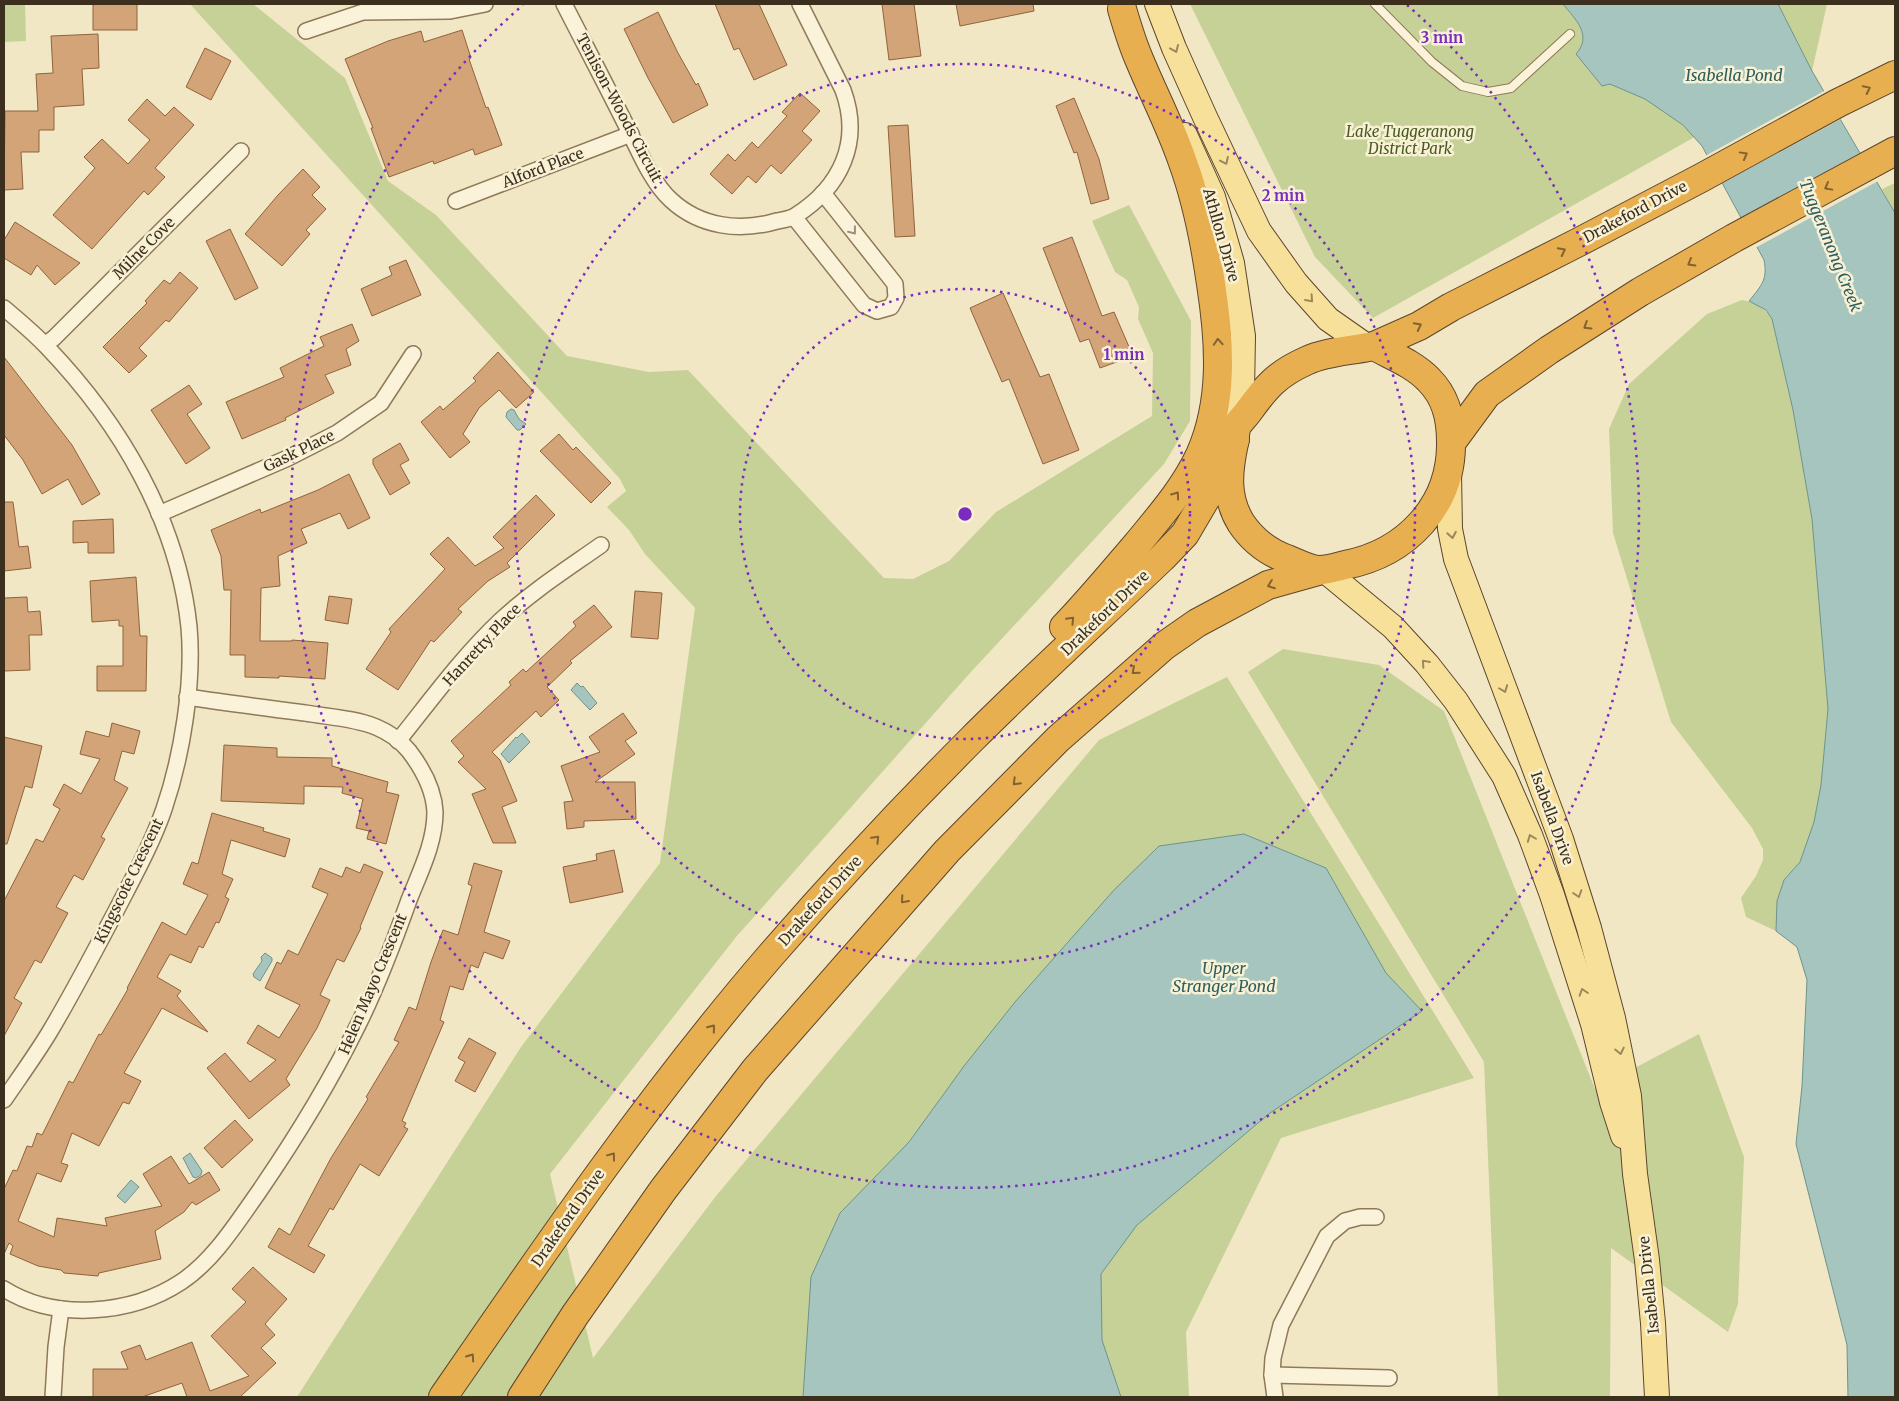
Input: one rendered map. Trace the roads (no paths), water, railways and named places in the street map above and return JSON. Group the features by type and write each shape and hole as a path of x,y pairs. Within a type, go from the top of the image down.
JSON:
{"highway":[{"path":"974,737 993,703 1090,600 1165,511 1188,478 1200,456 1209,433 1214,409 1218,380 1217,338 1206,247 1199,212 1182,160 1139,58 1121,6"},
{"name":"Drakeford Drive","path":"443,1397 589,1187 709,1031 770,956 864,851 974,737 1185,534 1210,493 1236,433 1261,394 1273,380 1307,360 1371,347 1419,326 1451,307 1577,244 1838,103 1895,75"},
{"path":"1450,456 1488,394 1505,380 1640,292 1734,238 1895,151"},
{"path":"522,1397 574,1315 662,1190 755,1070 947,851 1058,739 1164,646 1197,623 1268,585 1321,570 1354,564 1376,556 1405,540 1427,516 1443,491 1450,456 1451,421 1445,404 1436,388 1416,369 1371,347"},
{"path":"1236,433 1229,464 1228,481 1232,503 1248,534 1260,545 1282,558 1321,570"}],"main road":[{"name":"Athllon Drive","path":"1157,4 1174,48 1205,117 1260,231 1296,283 1328,319 1371,347"},
{"name":"Athllon Drive","path":"1121,6 1148,54 1213,197 1232,263 1243,336 1242,392 1236,433"},
{"name":"Isabella Drive","path":"1450,456 1450,529 1456,559 1561,839 1589,928 1614,1018 1630,1096 1635,1174 1647,1260 1653,1323 1657,1397"},
{"name":"Isabella Drive","path":"1321,570 1393,627 1427,664 1456,701 1504,776 1530,835 1552,894 1593,1024 1612,1102 1635,1174"}],"street":[{"path":"306,30 362,12 450,11 485,4"},
{"name":"Tenison-Woods Circuit","path":"564,4 663,192 671,201 705,222 739,228 761,226 794,216 822,193 832,182 846,157 851,130 849,112 843,90 800,4"},
{"name":"Alford Place","path":"456,202 631,134"},
{"name":"Milne Cove","path":"46,344 241,151"},
{"path":"794,216 864,305 877,310 891,307 896,298 895,284 822,193"},
{"name":"Kingscote Crescent","path":"4,308 46,344 69,370 111,424 129,453 168,536 181,581 190,651 180,754 164,810 140,864 87,966 52,1027 4,1100"},
{"name":"Gask Place","path":"159,514 288,458 336,433 381,403 413,354"},
{"name":"Hanretty Place","path":"398,741 460,664 500,622 521,602 601,545"},
{"name":"Helen Mayo Crescent","path":"4,1289 44,1305 62,1308 80,1310 116,1307 150,1298 181,1282 206,1261 244,1212 296,1138 340,1061 360,1022 394,941 432,839 435,813 433,800 424,774 408,751 398,741 376,727 350,720 187,697"},
{"path":"1275,1397 1272,1375 1273,1358 1281,1325 1327,1236 1345,1221 1360,1217 1376,1217"},
{"path":"53,1397 56,1347 62,1308"},
{"path":"1272,1375 1389,1378"}],"lane":[{"path":"1375,4 1432,62 1462,86 1488,92 1512,88 1570,34"}],"water":[{"name":"Isabella Pond","path":"1563,4 1778,4 1812,71 1895,213 1895,1397 1848,1397 1847,1345 1796,1144 1802,1086 1807,980 1797,947 1776,931 1777,901 1784,880 1800,862 1814,822 1821,785 1828,709 1812,519 1793,410 1772,319 1766,310 1749,301 1760,287 1764,278 1764,260 1702,146 1683,125 1645,99 1610,84 1602,86 1576,54 1581,47 1583,34 1577,21"},
{"path":"511,409 526,424 520,430 517,430 506,417 507,412"},
{"path":"577,683 581,687 583,686 597,703 590,710 571,690"},
{"path":"522,733 530,742 509,763 501,754"},
{"name":"Upper Stranger Pond","path":"1244,834 1326,868 1386,973 1422,1011 1270,1113 1137,1225 1101,1274 1102,1340 1121,1397 803,1397 811,1277 840,1213 909,1142 964,1066 1015,1002 1114,890 1159,846"},
{"path":"265,953 272,958 272,961 260,981 253,974"},
{"path":"190,1153 202,1171 201,1175 196,1178 193,1177 183,1158"},
{"path":"131,1180 139,1187 125,1203 117,1196"}],"park label":[{"name":"Lake Tuggeranong District Park","path":"1410,140"}],"water label":[{"name":"Tuggeranong Creek","path":"1831,245"}]}
